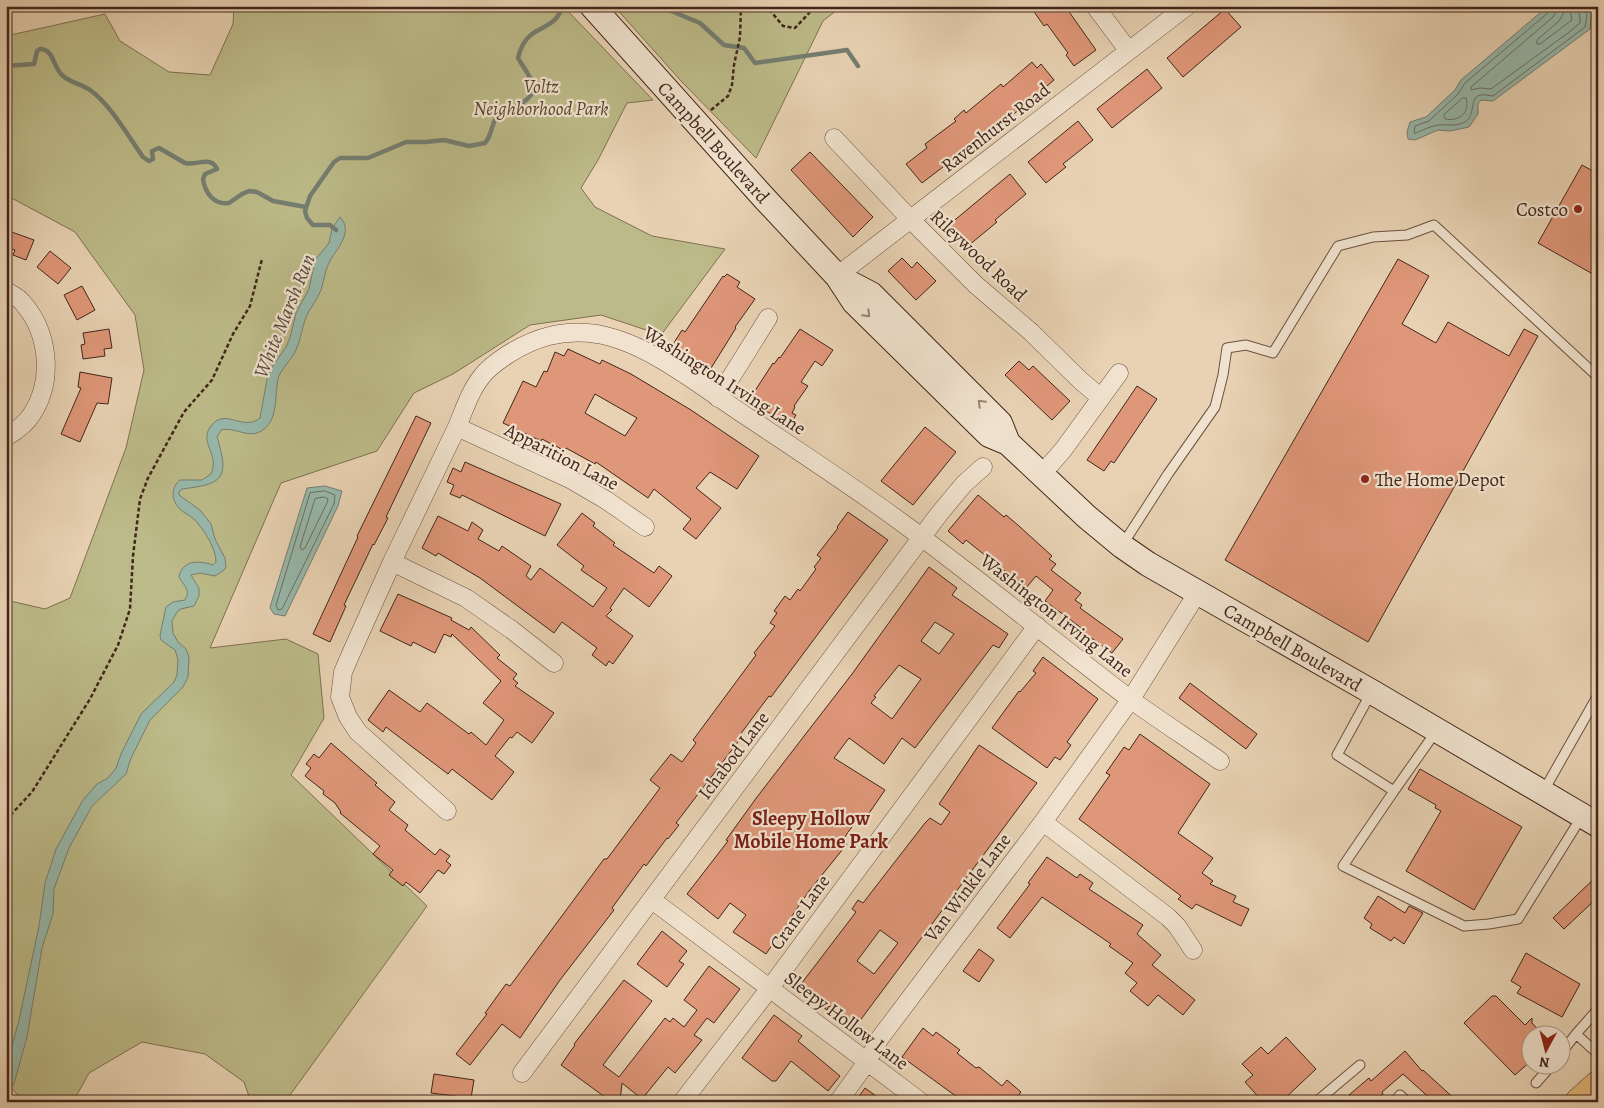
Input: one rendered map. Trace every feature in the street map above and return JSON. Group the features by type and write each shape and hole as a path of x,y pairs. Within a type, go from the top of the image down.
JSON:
{"highway":[{"path":"1579,1102 1598,1085"}],"street":[{"name":"Campbell Boulevard","path":"592,6 837,276 854,302 989,435 1008,443 1041,475 1122,546 1148,564 1372,692 1590,820"},
{"path":"1095,6 1128,50"},
{"name":"Ravenhurst Road","path":"837,276 1180,8"},
{"name":"Rileywood Road","path":"834,138 911,220 976,285 1031,332 1100,397"},
{"path":"6,291 22,301 35,321 43,339 46,360 45,380 32,414 19,429 6,437"},
{"path":"718,398 768,318"},
{"name":"Washington Irving Lane","path":"447,811 358,732 348,717 340,697 340,685 352,649 469,398 482,376 498,362 534,339 557,334 596,334 637,347 789,443 904,524 1131,699 1220,761"},
{"path":"1041,475 1119,373"},
{"name":"Apparition Lane","path":"457,427 570,479 606,500 645,527"},
{"name":"Ichabod Lane","path":"522,1073 921,538 952,498 983,467"},
{"path":"392,562 466,598 512,630 554,663"},
{"name":"Van Winkle Lane","path":"838,1102 867,1062 880,1038 1043,822 1131,699 1198,592"},
{"name":"Crane Lane","path":"682,1102 770,988 1038,626"},
{"path":"1043,822 1168,917 1177,926 1193,950"},
{"name":"Sleepy Hollow Lane","path":"652,900 921,1102"}],"lane":[{"path":"1122,546 1168,474 1215,407 1227,348 1246,345 1273,353 1338,246 1373,237 1407,235 1434,225 1598,377"},
{"path":"1372,692 1337,755 1394,791"},
{"path":"1543,792 1598,695"},
{"path":"1437,730 1343,866 1464,926 1518,919 1590,820"},
{"path":"1572,1039 1598,1009"},
{"path":"1576,1034 1598,1054"},
{"path":"1316,1102 1360,1065"},
{"path":"1536,1084 1542,1076"},
{"path":"1394,1102 1400,1095 1407,1102"}],"path":[{"path":"696,122 728,96 732,85 736,51 740,37 742,6"},
{"path":"764,6 768,8 783,26 796,28 810,12 810,6"},
{"path":"6,820 32,792 90,699 118,646 130,609 133,556 140,499 148,478 184,412 212,380 233,334 250,306 262,259"}],"green space":[{"path":"234,6 563,6 653,100 627,103 598,160 581,188 595,207 652,236 725,249 661,335 601,315 530,325 453,374 414,393 377,451 281,483 210,648 286,639 318,654 324,718 291,775 427,906 285,1102 251,1102 244,1082 205,1054 142,1042 89,1073 73,1102 24,1102 6,1082 6,600 45,609 70,598 126,448 144,370 135,315 75,232 6,195 6,36 105,14 120,41 169,72 210,75 233,24"},
{"name":"Voltz Neighborhood Park","path":"614,6 842,6 823,21 756,158 682,82"}],"water":[{"path":"1548,6 1587,6 1592,13 1590,29 1493,101 1481,100 1478,104 1478,114 1469,127 1450,131 1438,130 1415,140 1408,139 1407,132 1410,122 1426,117 1455,90 1461,80"},
{"name":"White Marsh Run","path":"340,217 345,228 343,240 328,264 321,290 306,317 296,350 279,375 272,419 264,429 253,434 226,429 221,430 217,437 223,462 220,477 207,485 182,489 179,492 179,495 200,510 211,524 215,539 225,558 226,567 215,576 200,573 191,575 199,588 199,596 194,606 181,609 172,621 173,633 178,642 186,649 189,657 188,677 183,687 150,720 131,758 126,774 92,806 69,848 54,889 53,914 42,948 27,1037 14,1084 6,1096 6,1068 19,1020 39,926 45,883 56,849 83,800 97,784 108,778 116,768 141,714 174,682 177,675 178,659 175,650 161,640 160,635 166,607 173,602 185,600 187,597 186,588 179,577 181,571 187,564 202,562 213,565 216,562 212,545 202,529 195,520 176,505 173,497 175,486 180,480 202,480 211,474 213,461 207,442 207,434 216,421 228,419 254,422 260,418 268,374 286,347 296,313 309,289 315,260 329,243 332,229"},
{"path":"325,486 342,491 338,506 285,616 274,614 270,608 271,604 307,488"}],"building":[{"path":"1030,6 1065,6 1096,50 1074,66 1066,55 1068,53 1047,24 1044,26"},
{"path":"1225,9 1241,27 1183,77 1167,58"},
{"path":"1032,62 1037,68 1041,64 1054,80 995,130 994,128 922,183 906,164 927,148 925,144 956,121 954,119 964,110 966,113 1001,84 1003,87"},
{"path":"1147,69 1162,88 1112,128 1097,109"},
{"path":"1078,121 1093,140 1063,164 1066,167 1046,183 1028,162"},
{"path":"810,152 873,217 853,237 791,170"},
{"name":"Costco","path":"1582,165 1598,174 1598,277 1538,243"},
{"path":"1010,174 1026,194 968,246 950,224"},
{"path":"9,231 34,240 26,260 13,255 15,250 6,247 6,237"},
{"path":"50,251 71,268 58,284 37,267"},
{"path":"902,258 912,268 917,262 936,281 916,300 888,271"},
{"name":"The Home Depot","path":"1398,259 1429,276 1402,324 1436,343 1448,322 1509,356 1524,329 1538,336 1368,642 1225,560"},
{"path":"727,274 740,282 737,287 755,299 735,327 708,373 672,346 682,330 685,332 723,276"},
{"path":"82,286 95,310 77,320 64,295"},
{"path":"109,329 112,348 104,349 105,356 83,359 81,345 85,344 83,333"},
{"path":"800,329 833,350 822,366 815,361 801,382 808,386 794,406 792,413 796,415 790,425 749,400 773,363 780,358"},
{"path":"568,349 600,364 602,360 631,374 691,410 759,456 737,489 710,472 696,488 721,508 696,539 683,529 691,519 654,489 648,498 596,462 595,464 566,448 565,451 503,423 523,381 536,387 544,371 547,372 555,352 564,356","holes":["595,394 637,418 625,436 585,413"]},
{"path":"1019,361 1029,370 1033,366 1070,401 1052,420 1005,375"},
{"path":"80,372 112,378 108,404 97,403 80,442 61,434 81,388 78,387"},
{"path":"1137,386 1157,399 1114,463 1111,461 1104,471 1087,460"},
{"path":"416,416 431,423 386,517 388,518 373,544 344,605 346,606 330,642 313,634 357,536"},
{"path":"925,427 956,452 913,505 881,481"},
{"path":"465,462 561,504 545,536 462,495 460,498 450,494 454,485 447,482 453,468 461,472"},
{"path":"978,495 1004,517 1006,515 1052,556 1049,559 1056,564 1051,570 1081,593 1075,600 1082,605 1080,608 1123,639 1112,653 1045,601 1053,590 1036,576 1026,588 966,540 963,544 948,531"},
{"path":"848,512 888,540 771,697 769,696 739,736 741,738 676,823 679,825 646,866 644,864 612,908 614,910 560,980 520,1038 502,1024 470,1065 456,1054 487,1014 485,1013 506,984 510,986 604,859 607,859 660,788 650,780 671,754 682,762 696,743 693,740 756,655 754,653 775,626 770,623 777,613 774,611 785,596 790,600 798,589 800,591 816,569 814,567 821,558 817,555"},
{"path":"582,513 595,523 593,526 615,543 613,545 654,573 659,566 672,576 649,607 624,588 610,608 612,610 606,616 633,636 613,664 609,661 606,666 592,655 597,648 562,622 554,633 480,578 438,553 436,556 422,548 438,516 468,531 472,522 483,530 478,539 499,551 502,546 531,566 526,576 531,580 540,568 593,607 607,588 581,570 584,566 557,545"},
{"path":"929,567 957,588 952,595 1008,634 999,648 993,645 915,748 902,738 884,764 849,738 834,758 885,790 861,825 856,821 842,841 847,844 809,891 766,954 733,932 746,915 730,903 718,919 687,894 728,841 726,840 757,797 852,674","holes":["935,622 954,634 939,654 921,641","899,665 921,679 892,719 871,703 876,697 874,696"]},
{"path":"398,594 452,618 451,620 469,630 471,627 500,655 497,658 517,674 513,679 518,683 515,686 554,713 532,743 517,732 512,738 510,737 495,756 514,772 492,800 452,769 448,774 386,727 383,732 368,720 389,690 420,712 427,703 469,734 471,732 486,745 504,720 483,703 501,681 452,634 451,637 444,634 435,653 413,642 411,646 380,631"},
{"path":"1043,657 1098,699 1067,742 1071,745 1060,760 1055,757 1047,768 992,728 1019,691 1036,673 1033,671"},
{"path":"1190,683 1257,734 1246,749 1179,698"},
{"path":"1140,734 1210,784 1178,833 1213,858 1202,873 1213,881 1210,884 1236,896 1233,902 1249,909 1241,926 1196,904 1192,909 1178,899 1181,896 1079,819 1110,775 1106,773 1124,747 1129,750"},
{"path":"331,743 377,783 375,785 395,802 389,810 408,825 405,830 435,855 440,849 450,856 446,861 451,865 444,874 438,870 420,893 406,882 403,886 389,875 393,870 373,854 380,846 340,813 335,803 323,794 324,791 305,776 311,768 306,764 314,754 319,758"},
{"path":"979,745 1037,783 856,1026 829,1006 827,1010 798,988 856,912 852,909 858,900 863,903 925,823 930,818 941,825 950,812 939,804","holes":["880,930 898,943 874,974 857,961"]},
{"path":"1420,769 1522,827 1474,910 1406,871 1441,811 1435,808 1436,805 1408,789"},
{"path":"1047,857 1077,878 1080,874 1093,883 1089,889 1143,925 1137,934 1161,955 1152,965 1195,1000 1183,1015 1158,995 1148,1006 1130,991 1137,983 1125,973 1133,963 1109,946 1111,944 1042,897 1010,938 997,928 1030,884 1028,883"},
{"path":"1598,875 1598,897 1564,929 1553,918"},
{"path":"1378,896 1405,913 1409,906 1423,913 1404,944 1394,937 1391,941 1370,928 1372,924 1364,918"},
{"path":"662,931 687,951 679,961 684,964 667,987 637,964"},
{"path":"979,949 994,960 979,982 963,971"},
{"path":"1526,953 1580,984 1562,1017 1517,993 1521,987 1511,981"},
{"path":"709,966 740,989 714,1023 707,1018 694,1035 702,1040 675,1073 668,1067 642,1099 622,1083 620,1101 609,1100 561,1065 574,1044 624,980 652,1001 603,1065 619,1077 665,1018 670,1022 673,1018 684,1027 697,1010 684,1000"},
{"path":"1492,996 1496,996 1525,1025 1532,1018 1532,1023 1535,1026 1522,1026 1522,1069 1515,1075 1464,1023"},
{"path":"774,1015 802,1036 798,1041 840,1076 828,1091 791,1061 776,1081 772,1081 742,1058"},
{"path":"923,1028 933,1036 936,1032 960,1050 957,1053 976,1068 979,1067 1002,1086 1007,1080 1021,1092 1013,1102 964,1102 902,1057"},
{"path":"1286,1037 1316,1069 1281,1102 1263,1102 1245,1082 1253,1075 1242,1064 1261,1047 1268,1054"},
{"path":"1405,1051 1422,1071 1458,1102 1434,1102 1403,1074 1382,1092 1383,1094 1374,1102 1355,1102 1349,1095 1369,1078 1371,1081"},
{"path":"434,1074 474,1080 471,1098 431,1093"},
{"path":"865,1088 884,1102 855,1102"}],"waterway":[{"path":"336,230 330,225 313,225 307,218 305,211 310,196 334,162 340,158 368,158 406,142 444,140 469,146 485,143 488,140 497,116 502,111 516,106 529,98 533,87 532,81 518,58 520,51 529,36 557,17 562,6"},
{"path":"659,6 700,23 724,45 744,48 755,63 847,50 858,66"},
{"path":"6,66 34,64 37,51 40,49 45,50 51,55 63,76 84,86 98,96 119,121 143,157 149,161 153,159 152,151 159,148 185,163 207,162 214,165 217,169 205,174 203,179 208,193 219,202 229,203 249,191 257,192 273,201 306,207"}],"place":[{"name":"Costco","path":"1578,209"},
{"name":"The Home Depot","path":"1365,479"}],"district":[{"name":"Sleepy Hollow Mobile Home Park","path":"811,830"}]}
